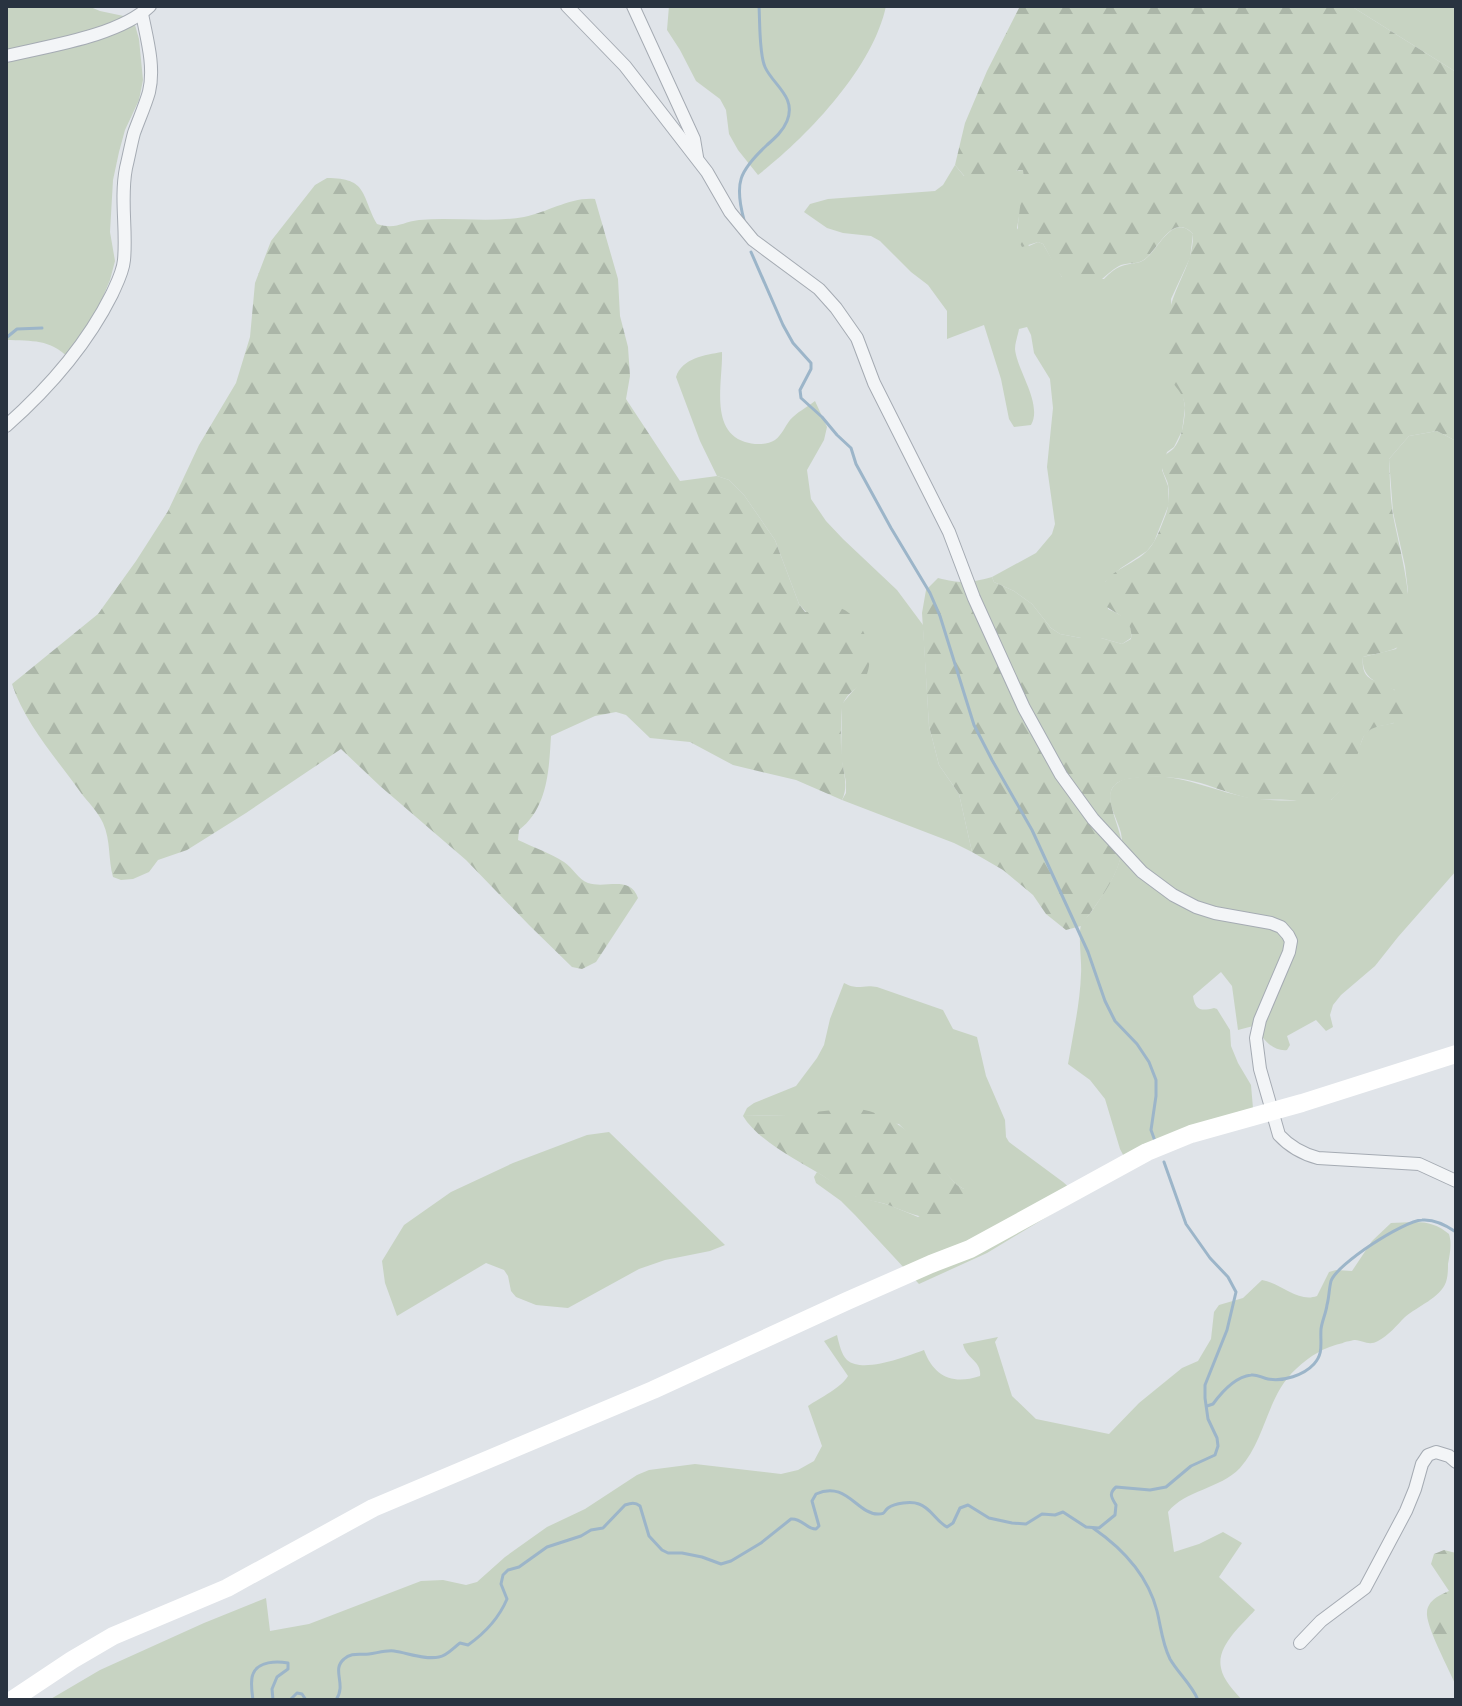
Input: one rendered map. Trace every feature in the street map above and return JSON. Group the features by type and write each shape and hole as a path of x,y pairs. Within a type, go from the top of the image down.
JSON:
{"main road":[{"path":"12,1700 113,1636 227,1588 373,1508 653,1390 847,1301 970,1249 1147,1152 1191,1134 1456,1054"}],"street":[{"path":"567,6 625,66 707,172 730,212 753,240 819,289 857,338 874,383 949,532 974,598 1024,708 1061,775 1093,819 1142,872 1173,895 1215,913 1271,923 1281,927 1288,935 1291,941 1289,952 1260,1020 1256,1038 1260,1069 1279,1135 1318,1158 1419,1164 1456,1181"},
{"path":"633,6 694,139 698,161"},
{"path":"6,56 103,32 146,10 151,75 149,92 133,136 125,173 122,201 124,263 120,277 99,318 68,364 6,426"},
{"path":"1300,1643 1321,1621 1365,1588 1373,1577 1406,1511 1426,1457 1436,1452 1456,1462"}],"green space":[{"path":"6,6 88,6 133,18 139,39 143,80 139,100 125,130 113,180 110,232 115,261 94,318 69,358 47,344 6,340"},
{"path":"669,6 886,6 879,30 867,53 836,100 797,141 758,175 729,134 726,110 720,99 696,81 667,30"},
{"path":"1020,6 1351,6 1456,72 1456,441 1437,431 1409,436 1389,459 1392,508 1409,599 1408,632 1400,646 1363,657 1368,677 1396,691 1406,708 1397,721 1374,728 1364,736 1344,785 1326,803 1253,799 1171,777 1126,779 1117,783 1110,799 1122,845 1118,867 1108,888 1081,926 1066,930 1046,914 1033,895 1003,870 972,852 959,794 939,765 929,726 922,613 926,590 938,578 965,582 992,577 994,582 1032,604 1051,628 1060,634 1101,638 1122,644 1131,639 1126,621 1100,602 1101,592 1109,577 1150,548 1167,511 1169,488 1162,461 1178,442 1185,410 1182,396 1167,370 1169,315 1190,255 1193,234 1186,228 1173,229 1142,261 1121,265 1092,286 1079,289 1063,278 1043,244 1038,242 1022,247 1018,221 1023,170 972,185 955,165 965,123"},
{"path":"1351,6 1456,6 1456,72"},
{"path":"955,165 964,176 1023,170 1025,182 1017,228 1029,246 1038,242 1043,244 1062,277 1104,279 1119,267 1144,260 1172,230 1185,228 1193,234 1190,258 1171,299 1174,383 1183,395 1185,408 1182,431 1174,447 1167,452 1162,470 1168,486 1169,504 1154,542 1147,551 1105,582 1108,609 1129,623 1131,638 1122,644 1101,638 1060,634 1051,628 1032,604 994,582 992,577 1036,553 1052,534 1055,524 1047,467 1053,408 1050,379 1034,353 1027,327 1019,329 1015,349 1032,398 1034,417 1031,425 1014,427 1009,419 1001,379 984,325 947,339 947,311 928,285 880,241 871,236 827,228 804,212 810,204 828,199 935,191 943,185"},
{"path":"327,178 357,185 377,224 389,226 419,220 524,217 577,200 595,199 618,279 620,316 628,347 630,376 626,399 680,481 717,476 729,480 744,495 775,540 799,604 805,612 820,612 832,605 843,609 860,625 867,641 870,658 867,674 846,698 842,708 841,746 845,784 842,800 796,780 733,765 690,742 650,738 626,715 616,712 595,716 551,736 545,787 536,811 519,830 518,840 564,862 588,883 623,885 634,891 638,898 596,962 582,969 572,967 466,860 341,749 187,850 158,860 149,872 133,879 113,877 106,830 101,819 33,727 12,684 98,614 168,511 199,445 236,383 250,337 255,283 271,241 315,185"},
{"path":"722,352 722,416 726,427 745,442 772,442 793,417 815,401 827,427 824,440 807,470 811,499 843,539 897,590 923,625 929,726 939,765 959,794 972,852 842,800 846,782 841,757 842,704 858,685 820,612 806,612 799,604 775,540 744,495 729,480 717,476 676,377 689,362"},
{"path":"1437,431 1456,441 1456,871 1375,966 1333,1005 1330,1015 1333,1027 1326,1031 1316,1020 1287,1036 1290,1045 1287,1050 1277,1049 1268,1043 1257,1025 1238,1030 1232,986 1221,972 1193,996 1195,1005 1200,1009 1217,1009 1230,1030 1231,1046 1251,1085 1254,1120 1129,1166 1120,1149 1105,1099 1090,1080 1068,1064 1078,1008 1081,925 1109,884 1121,854 1121,833 1111,804 1111,791 1124,779 1155,776 1262,799 1331,800 1338,793 1365,733 1374,727 1394,723 1395,690 1372,679 1363,664 1363,657 1396,649 1407,632 1408,591 1393,512 1389,459 1409,436"},
{"path":"844,983 853,987 877,987 943,1010 953,1029 977,1037 986,1076 1005,1120 1009,1142 1080,1197 987,1253 919,1284 841,1201 816,1183 814,1177 817,1172 855,1196 918,1217 964,1189 899,1124 787,1115 743,1116 754,1103 796,1086 824,1045"},
{"path":"852,1108 885,1117 912,1135 964,1189 962,1203 956,1212 947,1217 924,1217 854,1196 769,1142 743,1116"},
{"path":"609,1132 725,1245 639,1269 568,1308 536,1305 516,1297 504,1270 486,1263 397,1316 385,1283 382,1261 404,1225 451,1192 513,1163 587,1135"},
{"path":"1391,1223 1433,1225 1449,1234 1447,1277 1439,1293 1378,1341 1355,1340 1336,1345 1301,1364 1279,1391 1256,1444 1240,1468 1223,1481 1184,1499 1168,1512 1174,1552 1223,1532 1242,1543 1219,1577 1255,1610 1231,1636 1220,1660 1224,1677 1242,1700 49,1700 100,1670 266,1598 270,1631 309,1624 421,1581 443,1580 466,1585 477,1582 547,1527 585,1509 649,1470 695,1464 781,1474 798,1470 814,1461 822,1446 808,1406 848,1376 824,1341 837,1335 843,1355 854,1364 874,1365 924,1350 939,1372 961,1380 980,1376 979,1367 963,1344 998,1337 995,1342 1012,1396 1036,1419 1109,1434 1139,1403 1182,1368 1198,1361 1211,1339 1214,1312 1219,1305 1243,1298 1262,1280 1296,1295 1317,1296 1329,1272 1352,1271 1372,1241"},
{"path":"1444,1550 1456,1553 1456,1686 1427,1618 1432,1601 1449,1591 1431,1564 1434,1554"}],"waterway":[{"path":"744,220 739,196 741,178 750,162 781,131 789,113 787,98 763,61 759,6"},
{"path":"751,252 783,325 793,343 811,363 800,390 801,398 851,448 856,464 930,593 974,725 1032,830 1088,952 1115,1021 1149,1062 1156,1080 1151,1130 1155,1141"},
{"path":"6,338 17,329 42,328"},
{"path":"336,1700 340,1688 340,1663 347,1657 391,1651 434,1658 445,1655 460,1643 468,1645 491,1625 504,1606 507,1599 501,1584 508,1570 519,1567 547,1547 603,1528 625,1505 635,1503 640,1506 649,1536 662,1550 702,1557 721,1564 761,1543 791,1519 816,1529 819,1526 812,1501 816,1494 826,1491 843,1494 864,1509 878,1514 899,1504 919,1504 947,1527 953,1523 960,1508 968,1505 989,1518 1012,1523 1026,1524 1042,1514 1063,1512 1086,1527 1099,1528 1115,1515 1116,1505 1111,1494 1116,1487 1150,1490 1166,1487 1191,1466 1215,1455 1217,1438 1208,1419 1205,1385 1227,1330 1236,1292 1228,1277 1186,1224 1164,1162"},
{"path":"1207,1406 1245,1376 1274,1380 1287,1378 1314,1364 1320,1352 1321,1329 1331,1281 1345,1264 1372,1244 1422,1220 1440,1223 1456,1232"},
{"path":"1093,1528 1124,1554 1147,1586 1170,1659 1198,1700"},
{"path":"253,1700 255,1670 268,1663 288,1663 288,1669 277,1677 272,1689 273,1700"},
{"path":"290,1700 297,1693 306,1700"}]}
